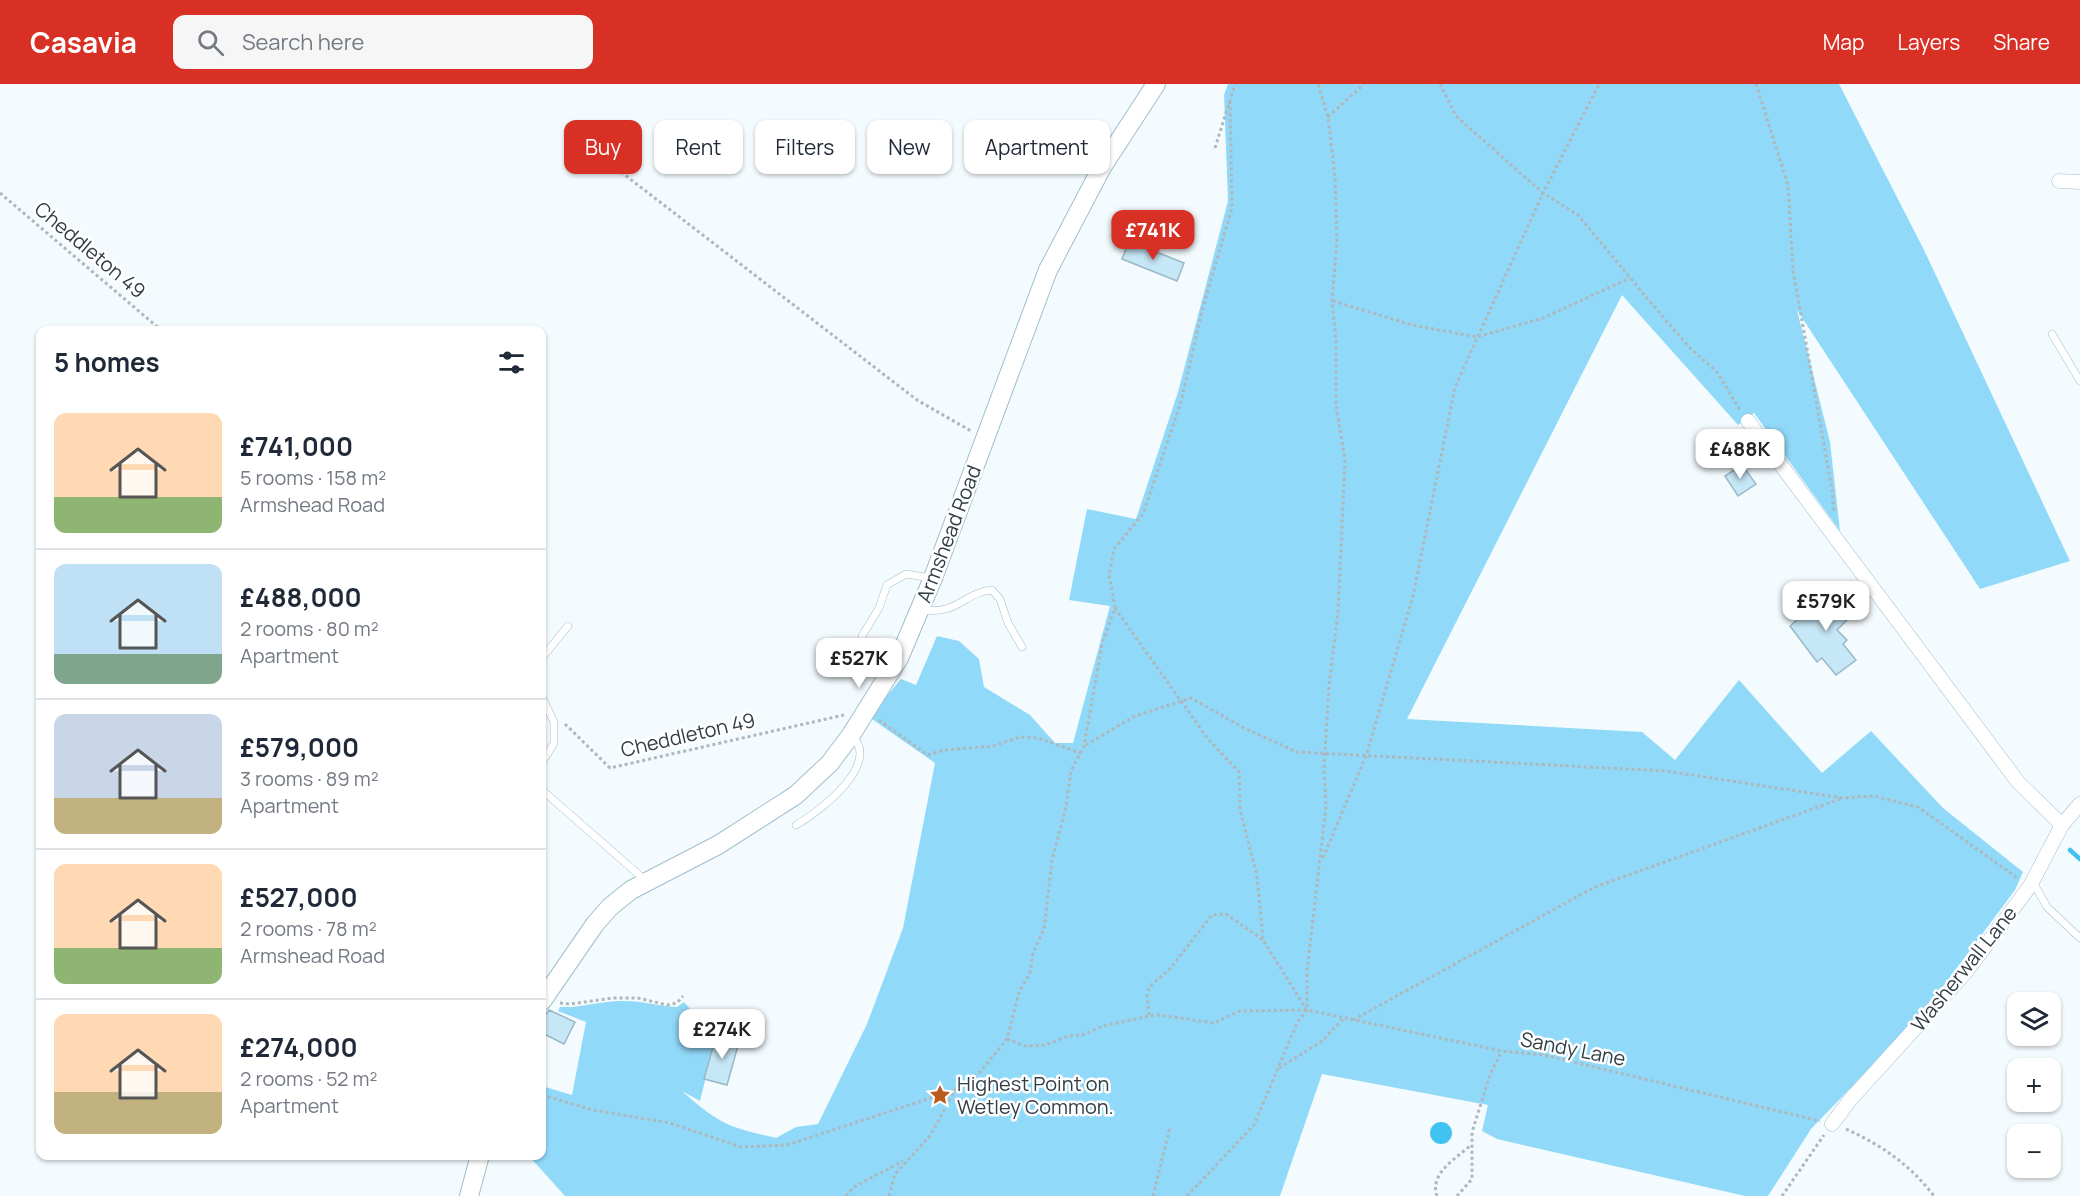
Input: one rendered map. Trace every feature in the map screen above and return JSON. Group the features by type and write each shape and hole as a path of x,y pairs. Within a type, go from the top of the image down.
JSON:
{"street":[{"name":"Armshead Road","path":"546,995 602,915 631,890 718,845 796,795 830,763 851,735 899,658 920,609 1048,270 1102,167 1156,84"},
{"path":"2059,181 2080,182"},
{"path":"1748,421 2018,782 2062,825"},
{"name":"Washerwall Lane","path":"1832,1124 1850,1100 1966,972 2031,884 2062,825 2080,804"},
{"path":"469,1196 479,1160"}],"lane":[{"path":"2052,334 2080,381"},
{"path":"862,636 879,608 887,585 906,574 933,578"},
{"path":"920,609 934,612 955,607 985,590 992,590 1000,598 1008,623 1022,647"},
{"path":"546,653 568,626"},
{"path":"546,707 554,722 554,743 546,756"},
{"path":"796,825 825,806 850,776 861,749 860,743 851,735"},
{"path":"546,793 647,881"},
{"path":"2031,884 2047,907 2080,938"}],"path":[{"path":"1215,148 1235,84"},
{"path":"1187,1196 1254,1125 1297,1023 1307,1010 1307,971 1322,860 1326,807 1329,686 1338,613 1344,460 1336,405 1336,340 1332,301 1337,240 1335,177 1328,117 1318,84"},
{"path":"1328,117 1361,84"},
{"path":"1440,84 1456,116 1543,193 1578,215 1690,348 1717,372 1748,421"},
{"path":"1322,860 1366,756 1413,596 1455,387 1543,193 1599,84"},
{"path":"1756,84 1788,185 1793,270 1832,490 1836,539"},
{"path":"1230,101 1232,208 1203,307 1181,402 1147,503 1143,514 1114,549 1108,574 1114,608 1208,739 1239,772 1240,809 1257,876 1263,940"},
{"path":"624,174 917,400 985,438"},
{"name":"Cheddleton 49","path":"0,193 156,326"},
{"path":"1332,301 1412,325 1477,337 1543,318 1630,278"},
{"path":"546,1096 592,1110 670,1123 741,1147 787,1145 956,1090 980,1072 1007,1039 1019,992 1030,973 1033,953 1044,929 1052,860 1066,807 1071,771 1084,746 1102,644 1114,608"},
{"path":"1084,746 1135,716 1191,698 1244,728 1297,752 1666,771 1843,798 1874,796 1918,807 2031,884"},
{"name":"Cheddleton 49","path":"546,706 610,768 866,710"},
{"path":"866,710 928,755 976,746 994,746 1020,737 1038,738 1080,753"},
{"path":"1352,1021 1595,887 1843,798"},
{"path":"1149,1016 1147,993 1150,986 1170,970 1212,915 1226,914 1263,940 1307,1010"},
{"path":"546,1000 570,1004 613,998 638,998 667,1005 677,1003 683,996"},
{"name":"Sandy Lane","path":"1007,1039 1025,1046 1046,1045 1068,1036 1082,1035 1103,1026 1149,1016 1159,1015 1214,1023 1240,1011 1307,1010 1502,1051 1544,1055 1832,1124 1887,1149 1914,1171 1934,1196"},
{"path":"1278,1068 1322,1041 1343,1019"},
{"path":"1457,1196 1472,1179 1474,1168 1470,1146 1491,1072 1502,1051"},
{"path":"889,1196 895,1174 930,1136 956,1090"},
{"path":"1782,1196 1832,1124"},
{"path":"1153,1196 1170,1127"},
{"path":"1437,1196 1434,1189 1440,1173 1470,1146"},
{"path":"846,1196 854,1187 906,1160"}],"shaded area":[{"path":"1228,84 1839,84 1924,250 2070,561 1980,589 1797,310 1830,442 1840,531 1754,413 1738,425 1622,295 1407,719 1642,732 1675,760 1739,680 1822,773 1871,731 1943,808 2023,872 2015,890 1948,980 1893,1044 1811,1129 1768,1196 1745,1196 1497,1139 1482,1131 1488,1105 1322,1074 1280,1196 565,1196 533,1160 546,1160 546,1087 572,1095 586,1022 558,1011 560,1007 625,1001 677,1007 684,1002 692,1011 722,1029 721,1037 716,1036 700,1101 682,1091 725,1123 776,1138 796,1127 818,1124 867,1024 903,928 935,763 869,717 901,679 916,685 937,636 959,641 979,659 984,687 1030,715 1055,743 1073,743 1110,606 1069,600 1087,509 1136,519 1178,392 1228,201 1224,95"},
{"path":"1441,1122 1449,1125 1452,1133 1449,1141 1441,1144 1433,1141 1430,1133 1433,1125"}],"building":[{"path":"1129,241 1184,263 1177,281 1122,259"},
{"path":"1742,465 1756,484 1738,496 1725,476"},
{"path":"1832,590 1851,610 1848,613 1851,616 1837,630 1847,640 1843,644 1856,660 1836,675 1822,658 1817,662 1790,626"},
{"path":"549,1010 575,1022 564,1044 546,1035 546,1014"},
{"path":"716,1036 739,1042 727,1085 704,1079"}],"waterway":[{"path":"2070,850 2080,859"}],"place":[{"name":"Highest Point on Wetley Common.","path":"940,1095"}]}
